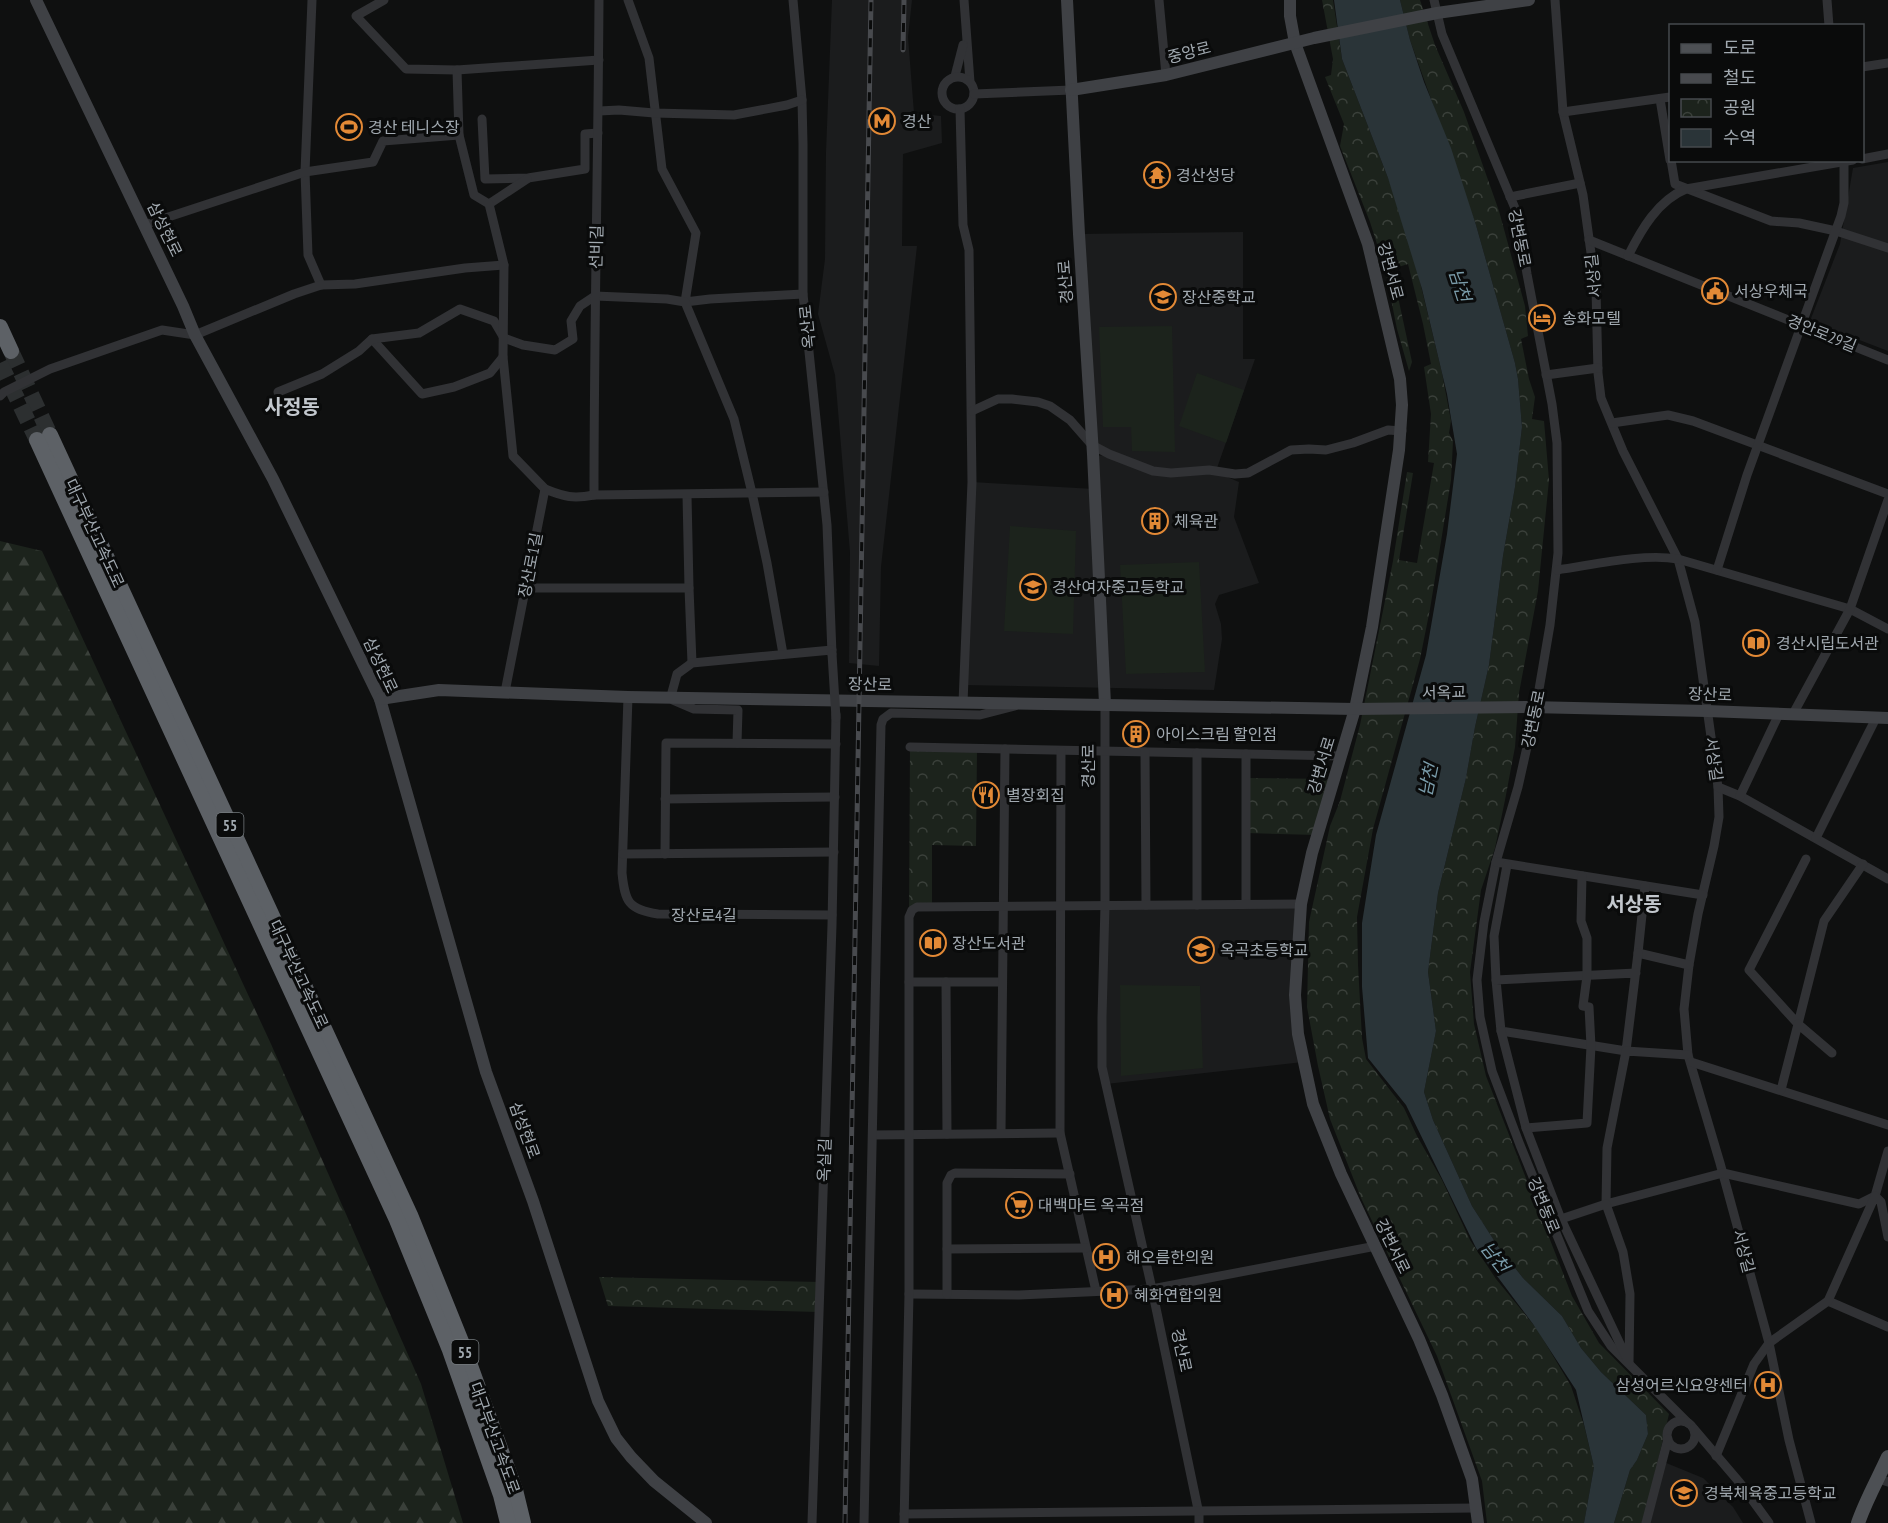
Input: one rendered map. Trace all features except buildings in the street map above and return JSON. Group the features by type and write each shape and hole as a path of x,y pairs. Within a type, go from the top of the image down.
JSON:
{"highway":[{"path":"0,327 11,351"},
{"name":"대구부산고속도로","path":"43,438 404,1218 450,1350 523,1523"},
{"name":"대구부산고속도로","path":"508,1492 508,1523"}],"main road":[{"path":"1866,1523 1883,1480 1888,1457"},
{"path":"1858,1523 1866,1500 1883,1480"}],"street":[{"name":"삼성현로","path":"36,0 195,335 273,479 380,699 486,1072 533,1201 598,1401 616,1438 631,1457 654,1481 706,1523"},
{"path":"312,0 305,172 308,255 321,285"},
{"path":"384,0 356,16 406,69 457,70 599,60"},
{"name":"선비길","path":"594,495 594,296 599,111 599,0"},
{"path":"628,0 649,58 662,169 696,233 685,302 734,419 767,563 783,654"},
{"name":"옥산로","path":"793,0 802,100 803,294 824,492 836,716"},
{"path":"955,76 963,51 964,0"},
{"name":"경산로","path":"1067,0 1105,704 1102,1067 1152,1289 1199,1523"},
{"path":"1159,0 1167,75"},
{"name":"강변서로","path":"1290,0 1294,43 1368,244 1400,379 1402,405 1402,431 1385,554 1357,709 1312,853 1301,904 1295,995 1298,1034 1313,1104 1341,1174 1419,1339 1442,1395 1472,1479 1478,1523"},
{"name":"강변동로","path":"1434,0 1443,34 1517,213 1557,443 1559,495 1557,570 1550,625 1518,787 1496,862 1480,943 1478,980 1480,1017 1486,1051 1520,1145 1588,1311 1611,1346 1691,1426 1740,1483 1769,1523"},
{"path":"1437,13 1529,0"},
{"name":"서상길","path":"1555,0 1563,112 1580,183 1596,289 1601,398 1623,452 1678,559 1695,622 1718,787 1719,817 1689,965 1684,1009 1689,1058 1769,1343 1789,1440 1811,1523"},
{"path":"1827,0 1829,24"},
{"name":"중앙로","path":"1071,90 1167,75 1314,38 1437,13"},
{"path":"964,22 970,82"},
{"path":"1864,67 1888,63"},
{"path":"457,70 459,135 474,195 489,204 504,265 503,357 513,456 545,489 574,498 594,495 824,492"},
{"path":"955,76 963,77 970,82 974,88 974,94 970,104 955,109 945,104 941,94 944,83 948,79 955,76"},
{"path":"974,94 1071,90"},
{"path":"1563,112 1669,97"},
{"path":"1660,99 1669,149"},
{"path":"599,111 628,110 734,115 802,100"},
{"path":"960,109 963,225 969,250 972,411 972,482 963,703"},
{"path":"482,119 485,179 528,178 585,169 585,135 598,133"},
{"path":"144,225 305,172 373,162 383,141 459,135"},
{"path":"1864,159 1888,154"},
{"path":"1671,162 1675,184 1686,189 1771,221 1799,223 1836,231 1888,248"},
{"path":"1628,256 1644,225 1676,192 1841,162"},
{"path":"1717,570 1747,475 1836,231 1844,203 1847,162"},
{"path":"489,204 528,178"},
{"path":"1510,197 1580,183"},
{"name":"경안로29길","path":"1589,240 1888,360"},
{"path":"0,396 51,369 162,330 195,335 321,285 355,284 465,268 504,265"},
{"path":"278,392 322,374 359,351 372,339 419,333 460,309 494,321 504,338 523,345 555,350 573,339 571,321 580,306 594,296 667,299 685,302 803,294"},
{"path":"372,339 422,394 454,387 490,373 503,357"},
{"path":"1546,375 1598,368"},
{"path":"972,411 998,399 1038,402 1050,406 1070,420 1092,445 1153,471 1171,473 1209,470 1243,474 1257,470 1291,450 1326,450 1388,430 1402,431"},
{"path":"1612,423 1668,415 1693,421 1888,494"},
{"name":"장산로1길","path":"505,692 545,489"},
{"path":"687,495 692,663"},
{"path":"1793,714 1850,609 1888,500"},
{"path":"1557,570 1664,556 1850,609 1888,629"},
{"path":"525,588 688,588"},
{"path":"737,743 738,710 694,709 668,696 677,674 692,663 783,654 832,652"},
{"name":"장산로","path":"380,699 439,690 628,697 1357,709"},
{"name":"장산로4길","path":"628,697 623,854 624,889 628,903 641,912 658,915 832,915"},
{"path":"864,1523 881,725 883,719 891,713 980,714 1029,703"},
{"name":"장산로","path":"1533,707 1882,718"},
{"name":"서옥교","path":"1357,709 1533,707"},
{"path":"1740,796 1779,714"},
{"name":"옥실길","path":"812,1523 834,852 836,716"},
{"path":"1816,838 1882,718"},
{"path":"664,854 666,743 836,744"},
{"path":"910,747 1341,756"},
{"path":"1001,1133 1005,749"},
{"path":"1061,750 1060,1133 1096,1291"},
{"path":"1145,752 1146,905"},
{"path":"1197,753 1197,905"},
{"path":"1246,754 1246,904"},
{"path":"1718,787 1740,796 1888,879"},
{"path":"665,799 835,797"},
{"path":"623,854 834,852"},
{"path":"1806,859 1749,970 1798,1024 1832,1053"},
{"path":"1496,862 1703,895"},
{"path":"1781,1090 1824,921 1863,864"},
{"path":"1507,865 1494,936 1501,1031 1526,1128 1562,1219 1629,1363"},
{"path":"1526,1128 1587,1123 1591,1046 1589,1007 1583,1006 1587,976 1587,938 1581,921 1582,876"},
{"path":"1629,1363 1630,1294 1623,1252 1606,1204 1607,1148 1626,1051 1645,886"},
{"path":"1301,904 917,907 912,910 909,917 909,1294 904,1519 1198,1511 1476,1508"},
{"path":"1638,953 1689,965"},
{"path":"1496,980 1636,974"},
{"path":"909,982 1002,982"},
{"path":"946,982 947,1134"},
{"path":"1501,1031 1591,1046 1689,1058 1888,1125"},
{"path":"873,1135 1060,1133"},
{"path":"1668,1438 1673,1446 1713,1453 1754,1364 1769,1343 1828,1301 1875,1196 1888,1151"},
{"path":"947,1294 947,1183 951,1175 955,1173 1070,1174"},
{"path":"1562,1219 1606,1204 1723,1173 1859,1204 1875,1196"},
{"path":"1875,1196 1881,1202 1888,1237"},
{"path":"909,1294 1019,1295 1152,1289 1376,1246"},
{"path":"947,1249 1086,1248"},
{"path":"1828,1301 1888,1327"},
{"path":"1646,1523 1671,1426 1667,1403"},
{"path":"1663,1461 1693,1442 1695,1434 1691,1426 1679,1421 1671,1426"}],"shaded area":[{"path":"832,0 912,0 908,37 914,113 941,116 942,143 903,154 902,246 917,246 881,567 879,666 849,663 850,552 835,375 818,314 825,259 826,152"},
{"path":"1888,162 1888,351 1810,321 1840,244 1853,168"},
{"path":"1243,232 1243,359 1255,359 1216,471 1213,471 1239,482 1234,517 1259,583 1219,595 1215,604 1221,624 1222,639 1214,690 963,685 972,482 1094,489 1093,456 1109,455 1092,445 1079,234"},
{"name":"옥곡초등학교","path":"1301,904 1295,995 1303,1062 1106,1084 1105,905"},
{"name":"경북체육중고등학교","path":"1659,1460 1703,1478 1733,1507 1743,1523 1643,1523"}],"green space":[{"path":"1322,0 1333,0 1342,59 1393,191 1413,253 1442,373 1451,421 1449,433 1453,441 1451,480 1420,659 1373,829 1357,917 1362,1038 1366,1059 1404,1108 1470,1240 1496,1279 1537,1329 1571,1386 1584,1425 1594,1467 1584,1523 1487,1523 1482,1481 1437,1356 1361,1198 1330,1119 1307,1007 1309,922 1330,826 1340,801 1360,725 1393,561 1407,472 1413,473 1399,560 1417,563 1434,463 1428,462 1431,414 1424,367 1431,364 1423,324 1408,264 1392,269 1412,362 1409,371 1397,329 1385,269 1370,222 1340,146 1344,124 1325,77 1331,75 1333,59"},
{"path":"1400,0 1420,0 1435,45 1464,112 1499,211 1525,306 1528,336 1521,339 1535,397 1532,419 1544,421 1549,480 1538,591 1519,693 1515,747 1495,848 1481,890 1470,972 1474,1024 1486,1076 1572,1296 1599,1343 1669,1414 1643,1523 1614,1523 1630,1470 1648,1434 1646,1415 1601,1372 1581,1348 1562,1316 1523,1278 1497,1245 1472,1206 1433,1120 1424,1092 1436,1031 1428,972 1438,893 1466,778 1489,665 1522,427 1515,363 1476,225 1410,40"},
{"path":"1172,326 1175,452 1132,451 1131,427 1103,427 1099,327"},
{"path":"1197,373 1244,390 1226,443 1179,426"},
{"path":"1010,526 1076,531 1073,634 1004,631"},
{"path":"0,541 42,551 271,1044 421,1384 463,1523 0,1523"},
{"path":"1199,562 1205,672 1126,674 1120,565"},
{"path":"910,747 977,749 976,846 932,845 932,907 917,907 909,917"},
{"path":"1246,778 1334,779 1317,835 1246,833"},
{"path":"1120,985 1200,986 1203,1068 1121,1076"},
{"path":"599,1277 820,1282 819,1312 608,1306"}],"water":[{"name":"남천","path":"1334,0 1400,0 1424,82 1451,148 1476,225 1518,379 1522,427 1489,665 1466,778 1438,893 1428,972 1436,1031 1424,1092 1433,1120 1472,1206 1497,1245 1523,1278 1562,1316 1581,1348 1601,1372 1646,1415 1648,1434 1630,1470 1614,1523 1584,1523 1594,1467 1576,1390 1533,1324 1476,1248 1406,1105 1368,1058 1362,987 1362,923 1376,835 1426,655 1447,534 1457,454 1447,394 1422,289 1388,178 1342,59"}],"tunnel":[{"path":"11,351 50,435"},
{"path":"0,363 37,440"}],"railway":[{"path":"845,1523 871,0"},
{"path":"903,50 904,0"}],"place":[{"name":"경산","path":"882,121"},
{"name":"경산 테니스장","path":"349,127"},
{"name":"경산성당","path":"1157,175"},
{"name":"서상우체국","path":"1715,291"},
{"name":"장산중학교","path":"1163,297"},
{"name":"송화모텔","path":"1542,318"},
{"name":"체육관","path":"1155,521"},
{"name":"경산여자중고등학교","path":"1033,587"},
{"name":"경산시립도서관","path":"1756,643"},
{"name":"아이스크림 할인점","path":"1136,734"},
{"name":"별장회집","path":"986,795"},
{"name":"장산도서관","path":"933,943"},
{"name":"옥곡초등학교","path":"1201,950"},
{"name":"대백마트 옥곡점","path":"1019,1205"},
{"name":"해오름한의원","path":"1106,1257"},
{"name":"혜화연합의원","path":"1114,1295"},
{"name":"삼성어르신요양센터","path":"1768,1385"},
{"name":"경북체육중고등학교","path":"1684,1493"}],"district":[{"name":"사정동","path":"292,407"},
{"name":"서상동","path":"1634,904"}]}
